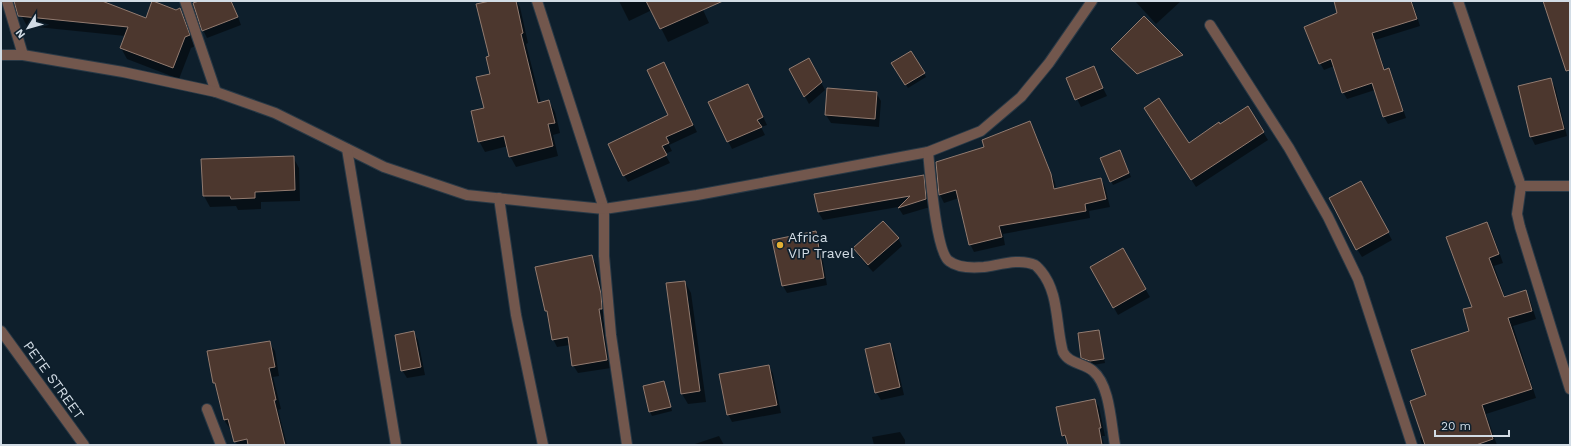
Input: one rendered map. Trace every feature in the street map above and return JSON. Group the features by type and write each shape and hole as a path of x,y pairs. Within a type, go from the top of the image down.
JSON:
{"street":[{"path":"7,1 22,55"},
{"path":"185,1 216,92"},
{"path":"537,1 604,209 604,256 611,335 627,445"},
{"path":"1,55 22,55 123,72 216,92 275,113 384,167 467,194 604,209 697,195 928,152 981,131 1021,97 1049,63 1092,1"},
{"path":"1458,1 1521,186 1517,214 1570,389"},
{"path":"1210,25 1289,148 1328,217 1358,279 1412,445"},
{"path":"347,149 396,445"},
{"path":"928,152 936,220 942,249 948,261 958,266 976,268 1022,262 1036,265 1046,277 1054,295 1064,353 1071,360 1093,371 1100,380 1106,392 1115,445"},
{"path":"1521,186 1570,186"},
{"path":"499,198 516,315 543,445"},
{"name":"PETE STREET","path":"1,331 84,445"},
{"path":"207,408 221,445"}],"building":[{"path":"14,1 102,1 146,18 153,1 176,10 180,8 190,35 185,37 173,68 120,48 128,27 18,16"},
{"path":"199,1 231,1 238,17 202,31 193,3"},
{"path":"490,1 516,1 523,33 521,34 538,103 549,100 555,123 548,124 553,146 509,157 504,136 478,142 471,111 484,108 476,77 490,74 486,57 489,56 476,4"},
{"path":"646,1 723,1 660,29"},
{"path":"1334,1 1411,1 1417,19 1372,33 1384,70 1389,68 1403,111 1383,117 1372,83 1342,93 1331,59 1319,64 1304,27 1337,13"},
{"path":"1543,1 1570,1 1570,70 1566,71"},
{"path":"1144,16 1183,55 1137,74 1111,49"},
{"path":"911,51 925,73 905,85 891,63"},
{"path":"809,58 822,82 804,97 789,69"},
{"path":"664,62 693,125 666,137 669,143 662,146 667,155 623,176 608,144 668,115 647,70"},
{"path":"1094,66 1103,88 1075,100 1066,78"},
{"path":"1551,78 1564,129 1530,137 1518,86"},
{"path":"748,84 763,117 757,120 762,127 727,142 708,102"},
{"path":"827,88 877,92 875,119 825,115"},
{"path":"1159,98 1189,143 1219,122 1220,124 1248,106 1264,132 1191,180 1144,108"},
{"path":"1030,121 1051,174 1054,189 1101,178 1106,199 1085,204 1086,211 999,226 1002,237 969,245 956,190 939,195 936,162 984,147 982,140"},
{"path":"1120,150 1129,173 1110,182 1100,158"},
{"path":"294,156 295,190 255,192 255,198 231,199 230,196 203,196 201,159"},
{"path":"924,175 926,199 898,208 910,196 818,212 814,194"},
{"path":"1361,181 1389,232 1356,250 1329,198"},
{"path":"883,221 899,238 868,265 853,248"},
{"path":"1487,222 1499,254 1489,258 1504,297 1526,290 1532,311 1508,318 1532,389 1482,405 1493,439 1476,445 1425,445 1410,401 1426,395 1411,350 1469,331 1463,309 1472,307 1446,237"},
{"path":"816,231 824,278 782,286 772,240"},
{"path":"1123,248 1146,289 1113,308 1090,267"},
{"path":"592,255 601,294 602,309 599,309 607,360 572,366 568,337 552,340 547,311 545,311 535,267"},
{"path":"685,281 700,391 681,394 666,283"},
{"path":"1099,330 1104,359 1090,361 1081,358 1078,333"},
{"path":"414,331 421,367 401,371 395,335"},
{"path":"270,341 275,367 269,368 276,400 274,400 285,445 248,445 247,439 234,442 228,419 224,420 215,383 213,383 207,351"},
{"path":"890,343 900,387 875,393 865,349"},
{"path":"769,365 777,405 727,415 719,374"},
{"path":"664,381 671,407 649,412 643,386"},
{"path":"1095,399 1101,428 1099,428 1102,445 1068,445 1065,435 1062,436 1056,407"}],"place":[{"name":"Africa VIP Travel","path":"780,245"}]}
